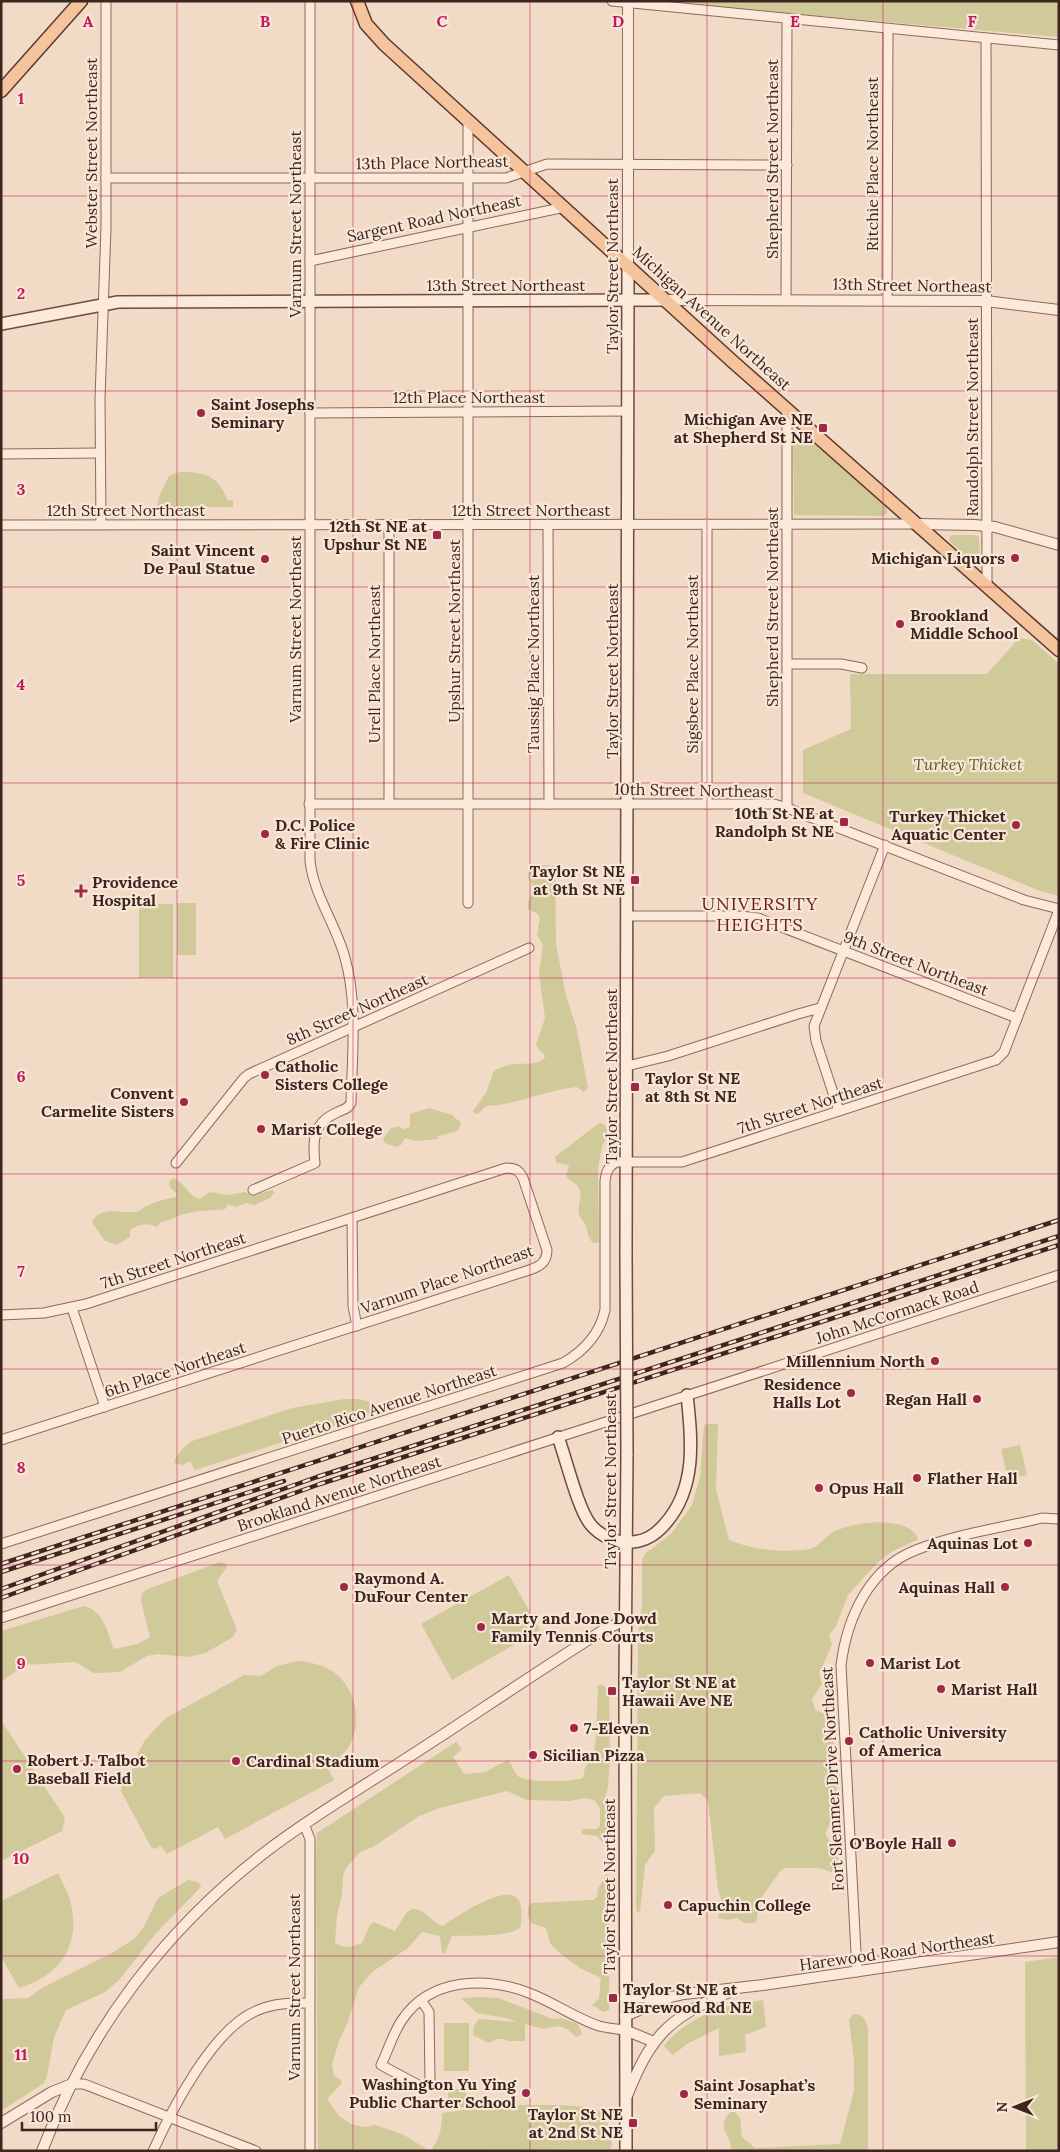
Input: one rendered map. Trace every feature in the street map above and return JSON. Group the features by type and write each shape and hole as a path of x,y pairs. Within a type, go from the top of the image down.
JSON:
{"main road":[{"path":"1,91 82,1"},
{"name":"Michigan Avenue Northeast","path":"357,1 362,17 378,39 666,300 1059,650"},
{"name":"Taylor Street Northeast","path":"626,2151 625,1620 627,1454 628,265"},
{"name":"13th Street Northeast","path":"104,304 118,302 666,300"},
{"path":"1,324 104,304"},
{"path":"558,1437 588,1522 601,1534 611,1539 626,1542 641,1541 654,1535 671,1517 684,1495 690,1462 686,1395"}],"street":[{"name":"Webster Street Northeast","path":"101,524 100,399 106,178 106,1"},
{"name":"Varnum Street Northeast","path":"253,1190 315,1162 313,1144 318,1128 328,1118 350,1106 351,990 345,958 335,930 317,892 311,869 309,804 310,1"},
{"path":"612,1 1059,45"},
{"name":"Taylor Street Northeast","path":"628,2 628,265"},
{"name":"Shepherd Street Northeast","path":"786,300 787,19"},
{"name":"Ritchie Place Northeast","path":"887,300 888,28"},
{"name":"Randolph Street Northeast","path":"986,38 987,586"},
{"name":"Upshur Street Northeast","path":"468,120 468,903"},
{"name":"13th Place Northeast","path":"106,178 469,178 510,177 546,164 787,165"},
{"name":"Sargent Road Northeast","path":"310,261 565,207"},
{"name":"13th Street Northeast","path":"666,300 986,301 1059,310"},
{"name":"Shepherd Street Northeast","path":"787,407 787,808"},
{"name":"12th Place Northeast","path":"310,413 628,412"},
{"path":"1,454 100,453"},
{"name":"Taussig Place Northeast","path":"548,524 549,804"},
{"name":"Sigsbee Place Northeast","path":"707,524 707,804"},
{"name":"12th Street Northeast","path":"1,525 919,524 987,526 1059,545"},
{"name":"Urell Place Northeast","path":"389,525 389,803"},
{"path":"787,664 841,664 862,668"},
{"name":"10th Street Northeast","path":"309,804 765,804 787,808 1024,900 1059,909"},
{"path":"839,1111 815,1038 814,1026 884,845"},
{"path":"1017,1018 1059,909"},
{"name":"9th Street Northeast","path":"628,916 749,917 762,920 1017,1018"},
{"name":"8th Street Northeast","path":"176,1163 219,1108 249,1074 528,948"},
{"path":"627,1066 668,1056 820,1008"},
{"name":"7th Street Northeast","path":"627,1162 682,1162 999,1058 1004,1052 1017,1018"},
{"name":"Puerto Rico Avenue Northeast","path":"1,1544 563,1364 587,1344 603,1319 605,1310 606,1172 616,1162 627,1162"},
{"name":"Varnum Place Northeast","path":"352,1218 513,1168 520,1172 524,1178 547,1250 545,1261 540,1266 357,1326"},
{"path":"352,1218 353,1306 357,1326"},
{"name":"7th Street Northeast","path":"1,1315 44,1313 72,1308 352,1218"},
{"name":"John McCormack Road","path":"686,1395 1059,1275"},
{"path":"72,1308 105,1407"},
{"name":"6th Place Northeast","path":"1,1440 357,1326"},
{"name":"Brookland Avenue Northeast","path":"1,1618 686,1395"},
{"name":"Fort Slemmer Drive Northeast","path":"857,1972 841,1665 844,1640 850,1619 861,1598 883,1573 916,1550 1042,1518 1059,1519"},
{"path":"42,2151 72,2084 119,2003 172,1937 233,1878 304,1824 579,1645 625,1620"},
{"name":"Varnum Street Northeast","path":"304,1824 310,1839 310,2151"},
{"name":"Harewood Road Northeast","path":"625,2016 671,1997 1059,1942"},
{"path":"421,2000 429,2012 430,2080 424,2088 381,2066 401,2020 421,2000 432,1992 463,1982 492,1983 529,1992 598,2026 625,2030 654,2042"},
{"name":"Harewood Road Northeast","path":"626,2100 640,2063 654,2042 684,2014 709,2000 739,1988"},
{"path":"625,1998 671,1997"},
{"path":"152,2151 169,2118 207,2057 236,2022 268,2006 309,2003"},
{"path":"1,2123 52,2092 72,2084 84,2084 238,2147 256,2151"}],"green space":[{"path":"683,1 1059,1 1059,37 727,8"},
{"path":"796,433 834,459 887,506 887,514 882,516 794,515 793,436"},
{"path":"180,472 204,474 215,480 228,501 233,500 233,507 157,507 159,497 169,476"},
{"path":"952,535 974,535 979,537 980,559 978,562 973,562 950,542 949,538"},
{"name":"Turkey Thicket","path":"1019,638 1032,640 1059,664 1059,896 1040,891 803,793 803,750 851,729 850,674 987,674"},
{"path":"541,865 555,866 556,944 566,996 576,1026 588,1088 584,1092 577,1087 509,1103 486,1106 479,1113 475,1114 473,1111 486,1093 494,1071 511,1064 539,1062 545,1057 536,1045 545,1018 539,974 543,945 537,935 540,918 538,914 528,909 533,890 532,883 528,878 529,868"},
{"path":"177,903 196,903 196,955 177,955"},
{"path":"139,904 173,904 173,978 139,978"},
{"path":"429,1108 452,1115 461,1123 458,1131 438,1136 437,1139 417,1141 405,1138 401,1145 396,1147 385,1143 383,1139 390,1129 399,1126 403,1129 410,1127 410,1114"},
{"path":"599,1123 604,1124 607,1129 598,1169 599,1243 593,1243 579,1214 580,1190 566,1176 569,1165 556,1163 555,1157"},
{"path":"173,1178 199,1199 210,1192 228,1195 245,1192 250,1195 273,1190 274,1193 270,1198 254,1205 247,1203 235,1207 228,1204 225,1209 181,1215 161,1222 157,1227 146,1224 140,1225 130,1230 130,1237 117,1245 105,1241 92,1222 96,1216 108,1211 139,1211 155,1202 176,1197 176,1193 169,1186"},
{"path":"344,1399 359,1399 382,1406 380,1410 371,1414 195,1470 190,1461 182,1465 174,1463 179,1453 192,1441 292,1408"},
{"path":"718,1424 716,1489 729,1540 758,1548 779,1551 809,1549 842,1528 878,1522 891,1523 912,1530 918,1538 893,1551 877,1563 848,1595 836,1626 829,1635 832,1644 819,1675 822,1684 812,1699 815,1710 827,1715 832,1732 836,1757 837,1792 833,1813 825,1834 842,1862 835,1872 820,1868 785,1868 781,1870 761,1898 756,1922 750,1923 737,1918 727,1920 718,1918 722,1903 718,1889 708,1801 700,1793 664,1796 654,1808 655,1851 645,1865 640,1912 636,1911 638,1636 642,1605 642,1560 646,1553 671,1534 692,1505 700,1477 704,1425"},
{"path":"1020,1445 1027,1475 1008,1479 1001,1449"},
{"path":"220,1562 226,1563 227,1567 218,1579 218,1583 237,1630 233,1637 205,1653 188,1657 158,1654 147,1656 120,1672 94,1673 75,1662 24,1665 1,1682 1,1631 84,1606 96,1612 100,1617 107,1629 114,1649 137,1644 150,1637 141,1601 142,1593 148,1589"},
{"name":"Marty and Jone Dowd Family Tennis Courts","path":"509,1575 540,1630 452,1680 421,1624"},
{"name":"Cardinal Stadium","path":"298,1661 317,1664 335,1673 348,1688 352,1697 355,1707 356,1727 347,1749 327,1767 334,1780 225,1839 218,1827 167,1854 161,1846 155,1849 151,1847 121,1791 122,1783 136,1764 138,1753 145,1740 166,1718 244,1675 261,1676 277,1666"},
{"path":"598,1685 602,1685 609,1690 610,1762 605,1799 610,1822 610,1839 608,1843 603,1843 597,1836 582,1834 582,1829 597,1829 600,1825 600,1808 594,1800 586,1798 570,1801 527,1800 507,1791 440,1808 419,1816 373,1847 360,1852 346,1868 337,1915 335,1943 341,1946 352,1946 362,1943 370,1925 374,1922 395,1931 407,1912 412,1909 421,1911 443,1926 480,1904 502,1895 512,1895 520,1902 521,1926 516,1930 500,1934 452,1936 445,1953 442,1953 440,1936 422,1932 408,1948 372,1972 359,1987 332,2065 334,2076 341,2080 341,2084 327,2099 339,2116 351,2124 365,2127 375,2125 404,2135 428,2150 432,2149 439,2136 442,2113 499,2105 588,2107 605,2112 612,2144 610,2149 318,2151 317,1833 456,1742 462,1749 453,1757 464,1774 485,1772 508,1760 518,1776 530,1780 549,1781 583,1778 585,1767 593,1758 596,1738"},
{"name":"Robert J. Talbot Baseball Field","path":"1,1720 65,1818 62,1831 1,1861"},
{"path":"58,1873 72,1909 72,1937 68,1949 54,1969 44,1977 19,1988 1,1957 1,1901"},
{"path":"606,1874 609,1875 610,1879 609,2010 604,2012 592,2005 599,1999 601,1978 580,1968 562,1955 550,1943 546,1928 531,1923 528,1916 528,1906 532,1903 593,1900 597,1897 598,1889"},
{"path":"188,1880 198,1882 201,1886 200,1888 156,1933 119,1980 105,1992 66,2010 54,2037 44,2083 1,2111 1,1999 28,1998 42,1988 112,1953 134,1939 143,1928 158,1898"},
{"path":"1059,1957 1059,2151 1026,2151 1025,1962"},
{"path":"461,1998 498,1998 553,2019 561,2018 578,2024 582,2034 576,2037 567,2029 558,2026 543,2029 525,2024 525,2041 501,2039 489,2043 473,2035 474,2025 479,2019 517,2022 477,2013"},
{"path":"763,2000 766,2027 745,2035 746,2052 719,2056 719,2028 687,2044 673,2055 664,2046 677,2032 704,2015 736,2004"},
{"path":"853,2014 863,2017 868,2027 868,2151 731,2151 724,2122 731,2112 735,2112 740,2118 742,2137 755,2148 840,2144 854,2091 854,2060 849,2020"},
{"path":"444,2023 469,2023 469,2071 444,2071"},
{"path":"448,2089 466,2089 466,2107 448,2107"}],"railway":[{"path":"1,1564 1059,1220"},
{"path":"1,1589 317,1477 1059,1236"},
{"path":"1,1598 320,1484 1059,1245"},
{"path":"1,1572 284,1481"}],"place":[{"name":"Saint Josephs Seminary","path":"201,413"},
{"name":"Michigan Ave NE at Shepherd St NE","path":"823,428"},
{"name":"12th St NE at Upshur St NE","path":"437,535"},
{"name":"Michigan Liquors","path":"1015,558"},
{"name":"Saint Vincent De Paul Statue","path":"265,559"},
{"name":"Brookland Middle School","path":"900,624"},
{"name":"10th St NE at Randolph St NE","path":"844,822"},
{"name":"Turkey Thicket Aquatic Center","path":"1016,825"},
{"name":"D.C. Police & Fire Clinic","path":"265,834"},
{"name":"Taylor St NE at 9th St NE","path":"635,880"},
{"name":"Providence Hospital","path":"81,891"},
{"name":"Catholic Sisters College","path":"265,1075"},
{"name":"Taylor St NE at 8th St NE","path":"635,1087"},
{"name":"Convent Carmelite Sisters","path":"184,1102"},
{"name":"Marist College","path":"261,1129"},
{"name":"Millennium North","path":"935,1361"},
{"name":"Residence Halls Lot","path":"851,1393"},
{"name":"Regan Hall","path":"977,1399"},
{"name":"Flather Hall","path":"917,1478"},
{"name":"Opus Hall","path":"819,1488"},
{"name":"Aquinas Lot","path":"1028,1543"},
{"name":"Raymond A. DuFour Center","path":"344,1587"},
{"name":"Aquinas Hall","path":"1005,1587"},
{"name":"Marty and Jone Dowd Family Tennis Courts","path":"481,1627"},
{"name":"Marist Lot","path":"870,1663"},
{"name":"Marist Hall","path":"941,1689"},
{"name":"Taylor St NE at Hawaii Ave NE","path":"612,1691"},
{"name":"7-Eleven","path":"574,1728"},
{"name":"Catholic University of America","path":"849,1741"},
{"name":"Sicilian Pizza","path":"533,1755"},
{"name":"Cardinal Stadium","path":"236,1761"},
{"name":"Robert J. Talbot Baseball Field","path":"17,1769"},
{"name":"O'Boyle Hall","path":"952,1843"},
{"name":"Capuchin College","path":"668,1905"},
{"name":"Taylor St NE at Harewood Rd NE","path":"613,1998"},
{"name":"Washington Yu Ying Public Charter School","path":"526,2093"},
{"name":"Saint Josaphat’s Seminary","path":"684,2094"},
{"name":"Taylor St NE at 2nd St NE","path":"633,2123"}],"district":[{"name":"UNIVERSITY HEIGHTS","path":"760,913"}]}
